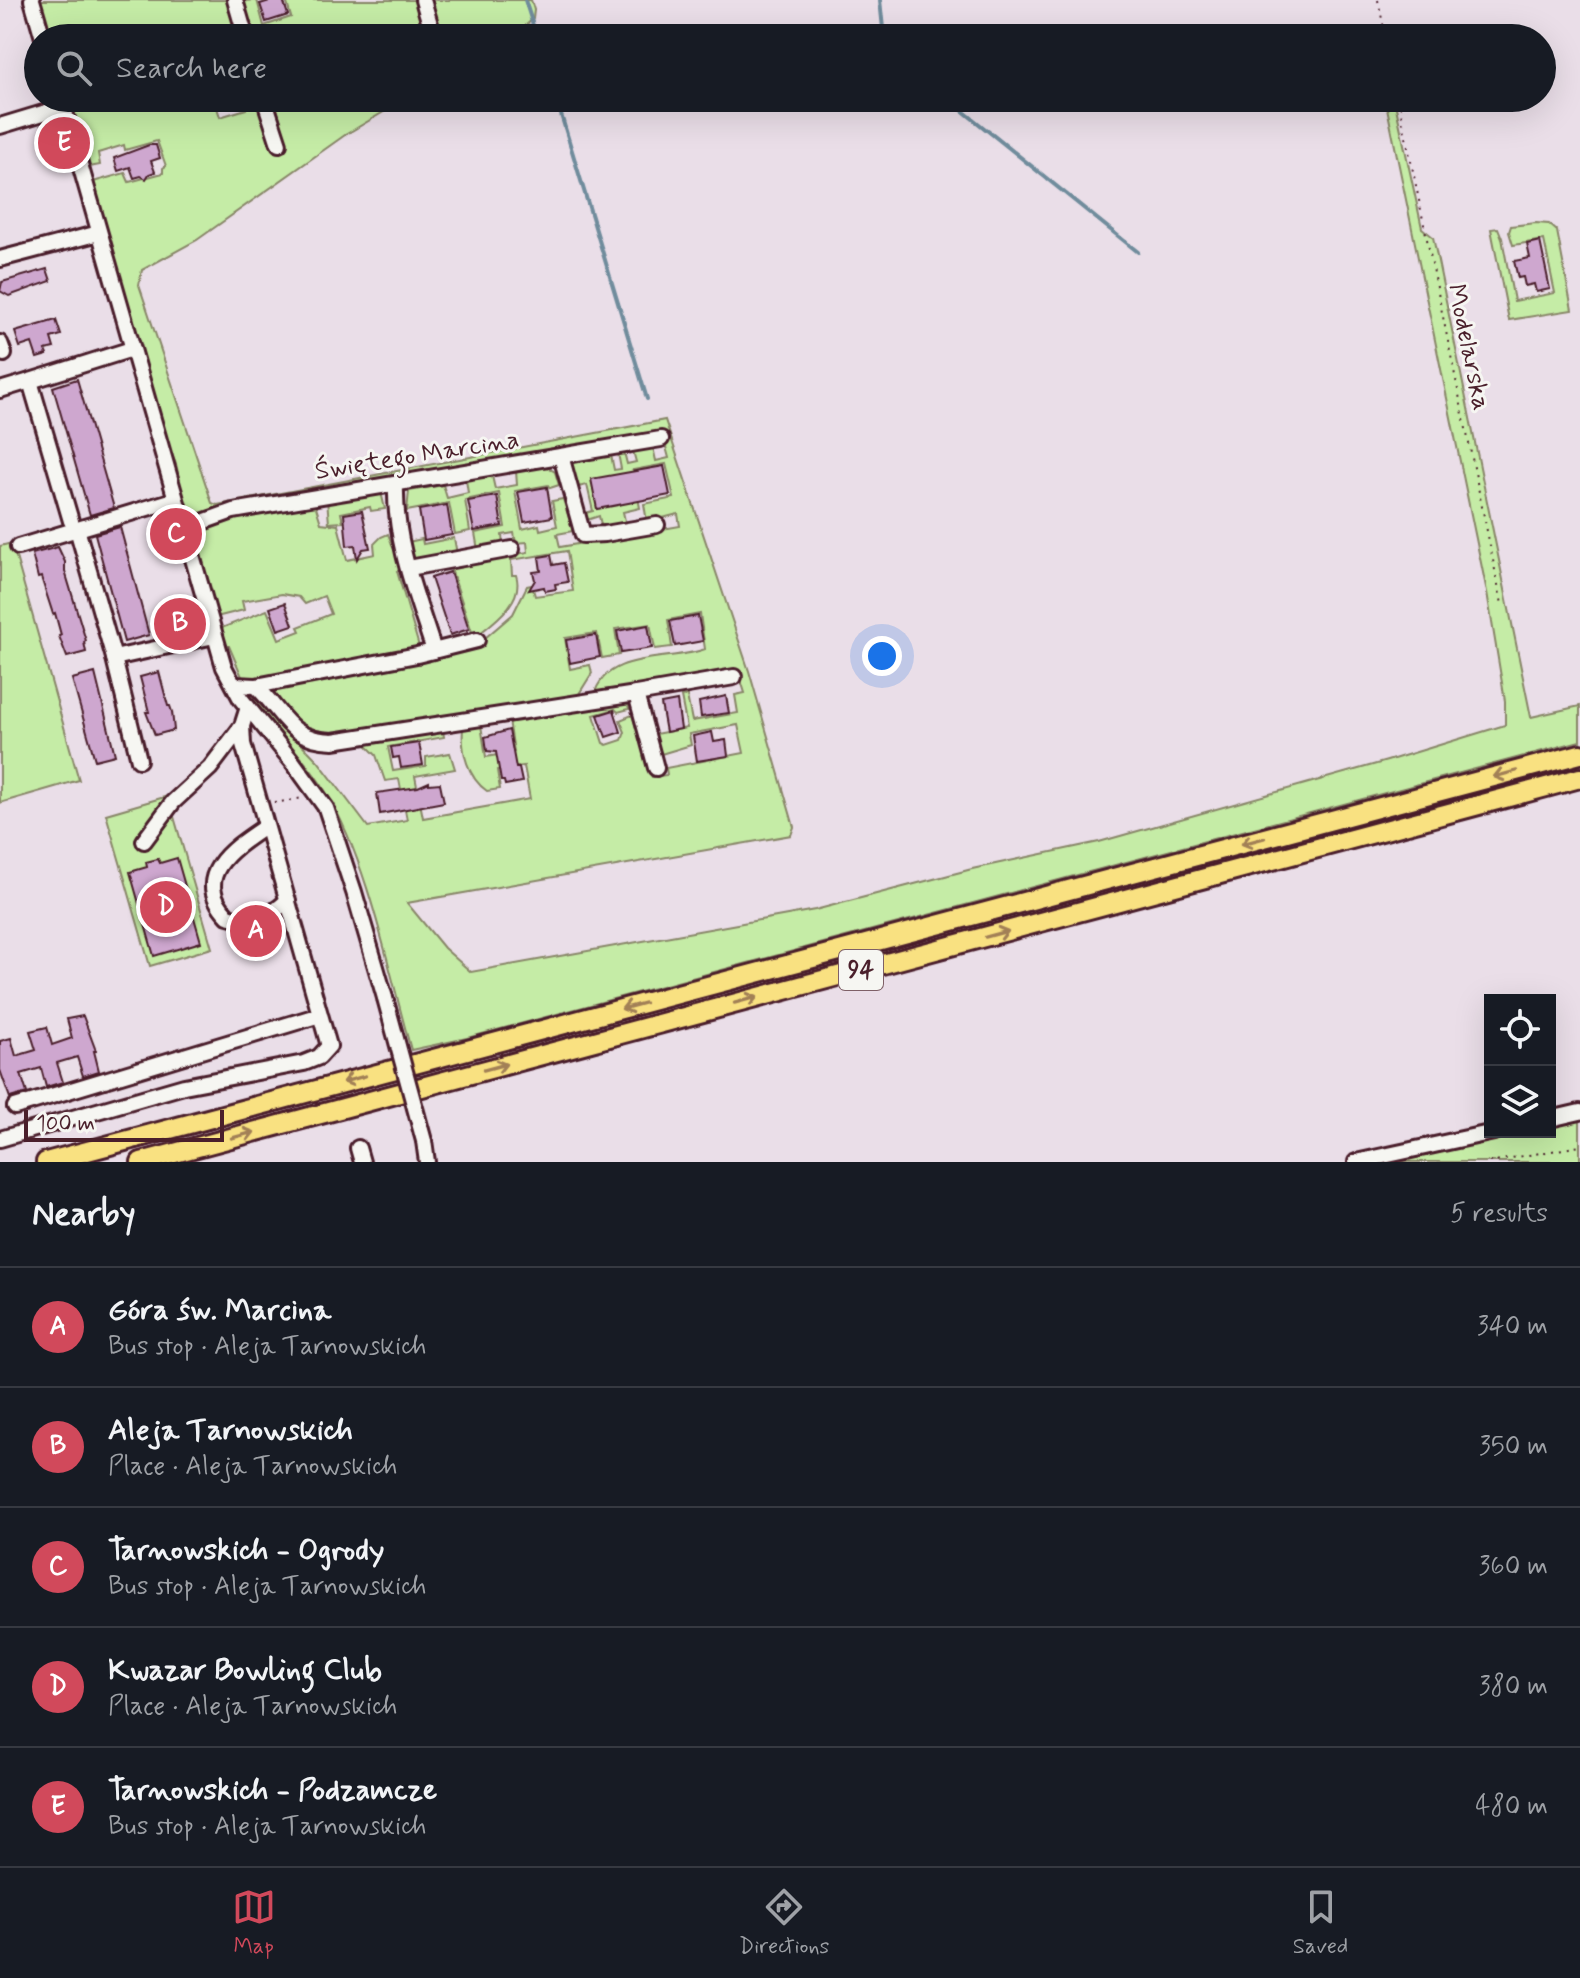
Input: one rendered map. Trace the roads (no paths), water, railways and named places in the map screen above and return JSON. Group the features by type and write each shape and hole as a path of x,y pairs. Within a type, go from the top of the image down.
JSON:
{"main road":[{"name":"94","path":"46,1162 1580,754"},
{"name":"94","path":"141,1162 1580,778"}],"street":[{"path":"32,0 39,24"},
{"path":"235,0 242,24"},
{"path":"423,0 430,24"},
{"path":"0,126 38,112"},
{"path":"65,112 224,667 248,707 326,808 385,998 427,1162"},
{"path":"269,112 279,144"},
{"path":"0,259 99,233"},
{"path":"0,390 132,349"},
{"path":"30,381 114,658 139,760"},
{"name":"Świętego Marcina","path":"183,529 233,511 661,439"},
{"path":"561,456 583,535 657,525"},
{"path":"396,484 398,525 434,651"},
{"path":"18,547 74,525 174,500"},
{"path":"409,568 512,549"},
{"path":"114,658 214,636"},
{"path":"235,685 256,686 477,640"},
{"path":"256,686 302,736 333,741 734,677"},
{"path":"636,694 656,768"},
{"path":"144,841 173,802 210,768 242,726 248,707"},
{"path":"0,1139 184,1086 304,1063 319,1057 329,1046 243,744 242,726"},
{"path":"266,826 234,848 216,868 216,899 228,916 251,921 273,914 288,900"},
{"path":"15,1107 320,1015"},
{"path":"1556,1118 1580,1112"},
{"path":"1356,1162 1484,1134"}],"waterway":[{"path":"525,0 533,24"},
{"path":"880,0 883,24"},
{"path":"560,112 647,399"},
{"path":"964,112 1138,252"}],"place":[{"name":"Tarnowskich - Podzamcze","path":"64,143"},
{"name":"Tarnowskich - Ogrody","path":"176,534"},
{"name":"Aleja Tarnowskich","path":"180,624"},
{"name":"Kwazar Bowling Club","path":"166,907"},
{"name":"Góra św. Marcina","path":"256,931"}]}
